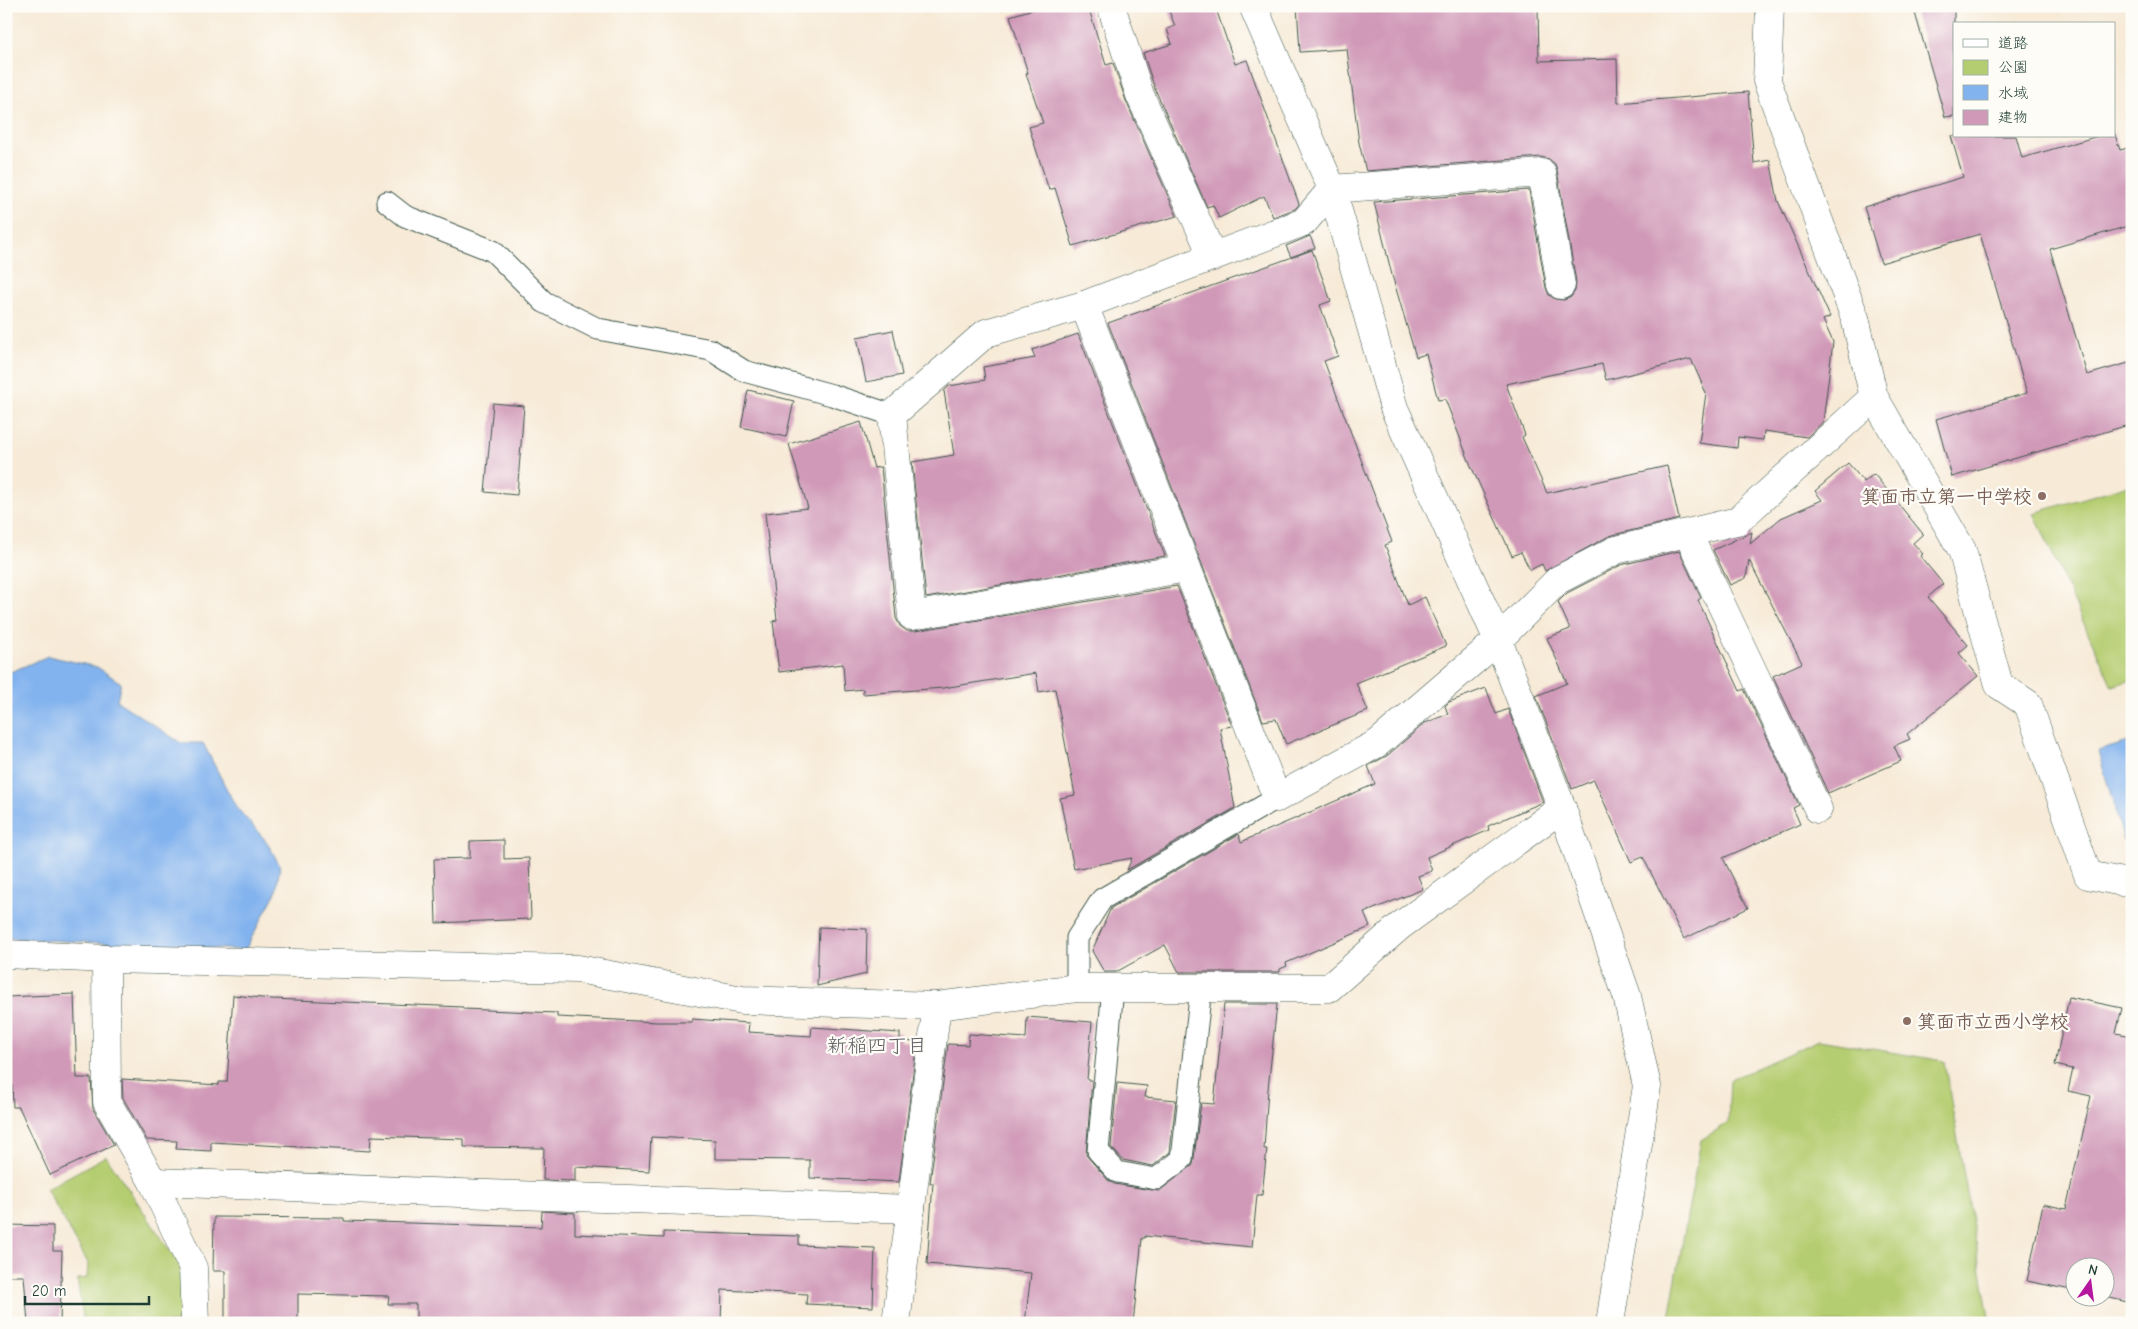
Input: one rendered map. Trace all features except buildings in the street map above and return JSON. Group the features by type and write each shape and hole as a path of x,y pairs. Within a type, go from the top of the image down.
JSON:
{"street":[{"path":"1112,6 1140,95 1213,257"},
{"path":"1253,6 1332,189 1394,408 1498,640 1562,808 1627,996 1648,1086 1610,1323"},
{"path":"1770,6 1767,81 1856,318 1874,398 1962,550 1999,685 2028,704 2088,875 2132,884"},
{"path":"1187,568 912,616 892,415 986,333 1084,305 1304,222 1332,189 1542,173 1561,285"},
{"path":"1084,305 1277,798 1378,742 1498,640 1558,580 1616,550 1737,521 1874,398"},
{"path":"1688,534 1818,809"},
{"path":"6,954 106,959 578,969 742,1000 937,1006 1077,988 1329,988 1400,926 1562,808"},
{"path":"106,959 107,1102 153,1182 194,1268 195,1323"},
{"path":"896,1323 937,1006"},
{"path":"153,1182 911,1209"}],"lane":[{"path":"387,202 405,216 493,251 544,302 598,330 711,350 744,371 832,395 892,415"},
{"path":"1077,988 1077,938 1102,899 1277,798"},
{"path":"1113,988 1098,1152 1116,1172 1156,1179 1182,1159 1201,988"}],"green space":[{"path":"2132,484 2132,680 2112,686 2034,513"},
{"path":"1819,1040 1944,1061 1990,1323 1668,1323 1701,1140 1728,1123 1730,1080"},
{"path":"106,1156 181,1267 183,1323 84,1323 77,1279 87,1278 88,1263 46,1189"}],"water":[{"path":"48,656 97,667 121,683 117,701 181,743 203,743 236,807 267,842 280,866 276,892 245,950 6,938 6,674"},
{"path":"2132,741 2132,837 2124,840 2098,751"}],"place":[{"name":"箕面市立第一中学校","path":"2042,496"},
{"name":"箕面市立西小学校","path":"1907,1021"}],"district":[{"name":"新稲四丁目","path":"877,1045"}]}
